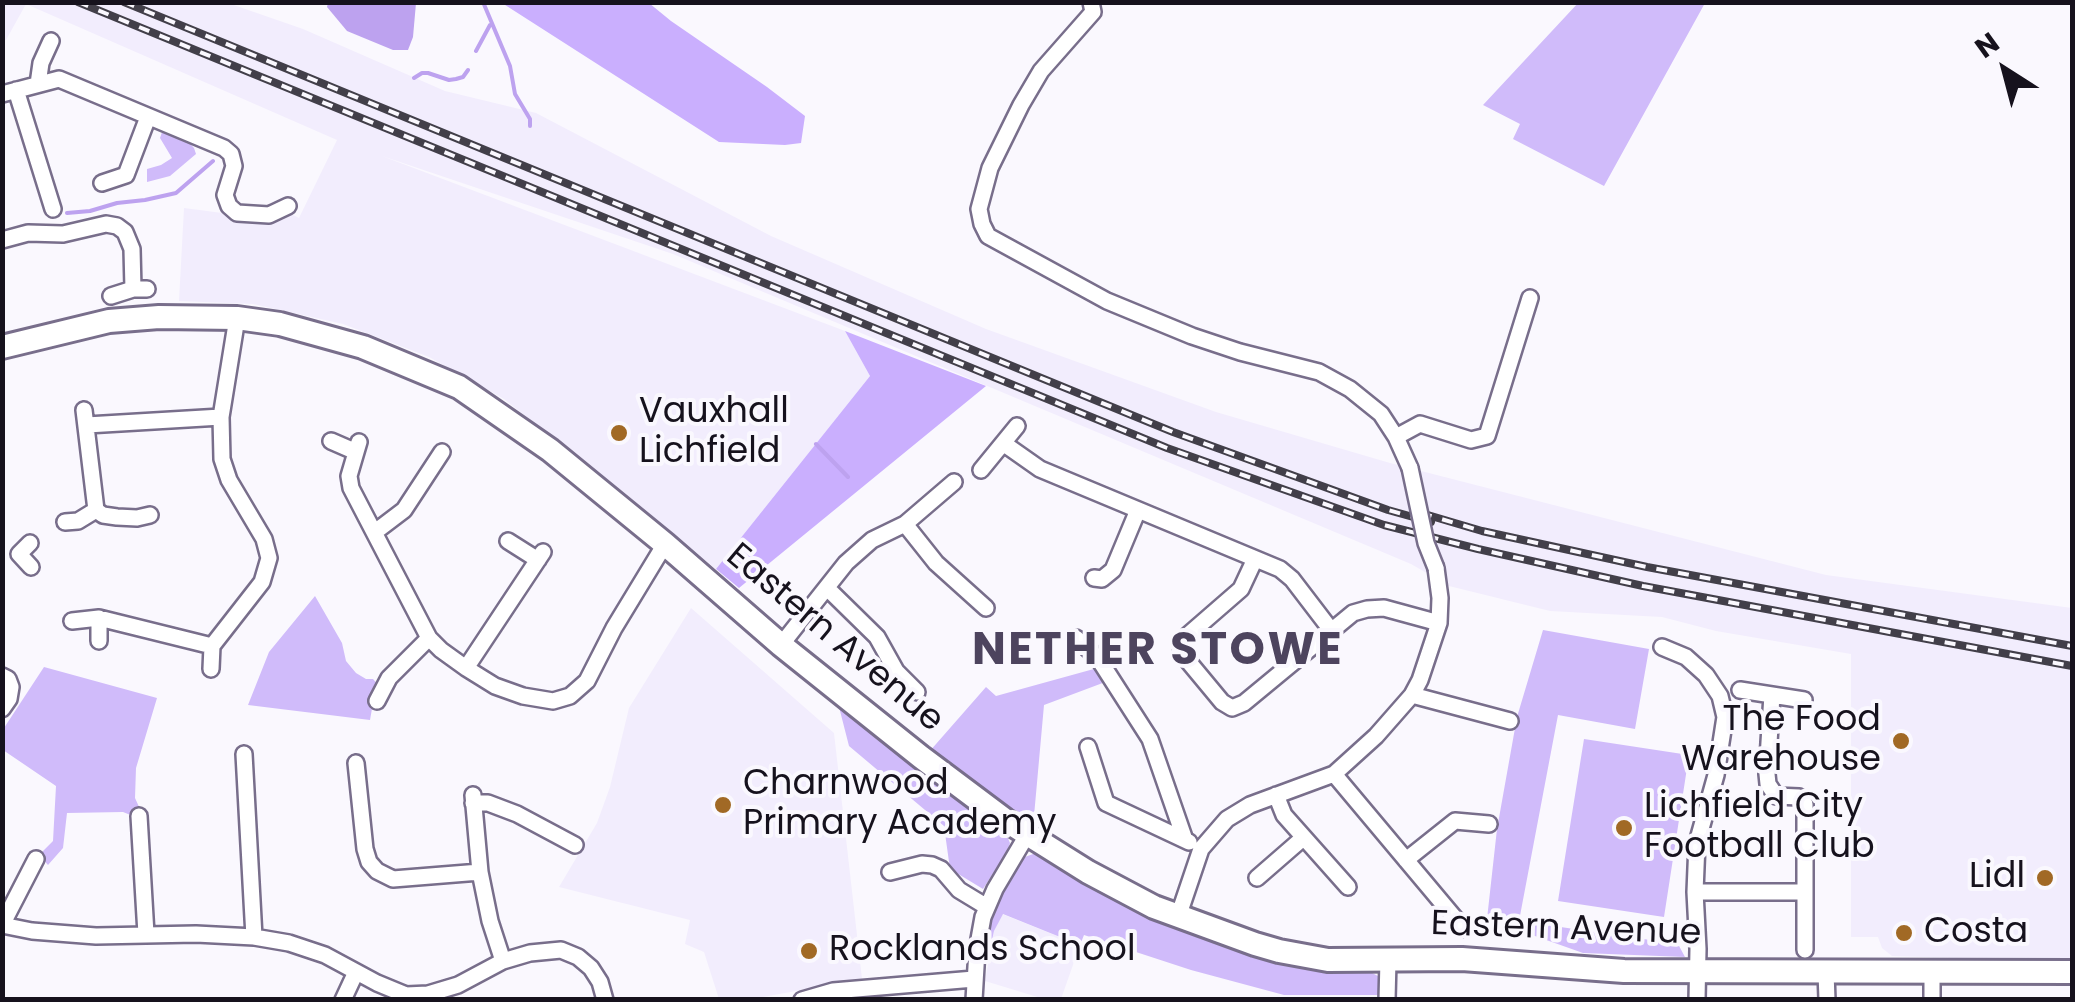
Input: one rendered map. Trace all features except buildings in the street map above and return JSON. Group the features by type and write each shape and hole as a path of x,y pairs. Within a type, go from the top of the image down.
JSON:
{"highway":[{"name":"Eastern Avenue","path":"3,346 109,321 237,318 280,324 362,347 459,387 550,450 781,645 921,757 1027,835 1104,881 1178,917 1279,951 1328,960 1462,959 1624,971 2072,972"}],"street":[{"path":"1091,2 1093,12 1041,71 990,168 979,209 988,236 1107,301 1240,352 1319,372 1350,389 1381,414 1410,468 1440,598 1439,623 1412,695 1376,736 1334,774 1250,805 1227,818 1201,849 1178,917"},
{"path":"38,84 40,63 50,42"},
{"path":"53,209 9,92 59,79 224,148 231,154 234,166 225,196 237,213 268,215 288,206"},
{"path":"102,183 126,175 148,117"},
{"path":"2,240 28,233 62,234 106,224 117,226 132,249 140,289 111,296"},
{"path":"1396,438 1420,424 1470,440 1487,436 1530,298"},
{"path":"210,670 212,646 262,582 269,558 264,539 224,467 220,442 237,318"},
{"path":"142,521 103,515 96,510 86,417 221,417"},
{"path":"981,470 1017,426"},
{"path":"331,441 357,446 349,476 351,488 430,638 466,668 495,686 523,696 552,701 570,696 587,681 665,544"},
{"path":"1002,443 1040,470 1280,570 1292,579 1331,630"},
{"path":"374,532 404,510 441,462"},
{"path":"781,645 846,564 872,540 905,524 952,490"},
{"path":"66,522 78,521 96,510"},
{"path":"1094,578 1102,579 1113,570 1138,510"},
{"path":"905,524 936,563 986,608"},
{"path":"466,668 540,556 508,540"},
{"path":"17,550 32,567"},
{"path":"1255,559 1241,589 1180,642 1183,655 1222,702 1232,708 1244,703 1354,613 1384,608 1439,623"},
{"path":"827,588 877,638 896,671 918,692"},
{"path":"72,621 99,618 212,646"},
{"path":"98,641 99,618"},
{"path":"376,701 383,676 430,638"},
{"path":"1076,638 1098,658 1150,739 1185,840"},
{"path":"1662,647 1686,656 1706,675 1720,696 1725,717 1716,775 1697,843 1697,1000"},
{"path":"882,684 896,671"},
{"path":"2,676 12,687 2,709"},
{"path":"1740,690 1804,700"},
{"path":"1412,695 1510,721"},
{"path":"1772,695 1768,784 1776,796 1800,797 1806,804 1805,950"},
{"path":"1088,747 1106,804 1201,849"},
{"path":"246,754 254,937"},
{"path":"354,769 365,849 377,871 393,879 480,872"},
{"path":"1334,774 1464,929"},
{"path":"1276,795 1284,815 1348,888"},
{"path":"503,962 480,872 473,799 518,814 574,845"},
{"path":"146,934 139,822 158,826"},
{"path":"1406,860 1454,822 1488,824"},
{"path":"974,1000 978,935 986,907 1027,835"},
{"path":"1257,878 1304,838"},
{"path":"35,859 2,925 60,934 254,937 289,943 325,955 406,995 428,994 458,985 503,962 561,950 578,957 590,968 600,982 605,1000"},
{"path":"900,865 922,864 941,869 960,890 986,907"},
{"path":"1694,892 1805,892"},
{"path":"1387,1000 1388,960"},
{"path":"343,1000 356,972"},
{"path":"1826,972 1827,1000"},
{"path":"1932,972 1932,1000"},
{"path":"802,1000 833,991 974,979"}],"shaded area":[{"path":"1579,2 1705,3 1604,186 1513,139 1520,124 1483,105"},
{"path":"3,3 228,3 303,29 445,91 536,113 771,236 986,329 1216,412 1390,463 1826,575 2072,608 2072,962 1892,956 1882,948 1878,937 1851,937 1851,654 1716,631 1662,617 1550,611 1449,586 1411,564 673,254 382,156 845,331 870,376 716,569 504,399 429,357 343,324 253,304 179,301 184,208 276,220 289,213 299,218 337,140 26,4 3,40"},
{"path":"328,3 416,3 408,50 393,50 347,31 327,7"},
{"path":"502,3 649,3 805,116 801,143 719,142"},
{"path":"163,129 184,137 196,154 170,176 147,182 147,169 172,158 160,138"},
{"path":"845,331 986,386 739,588 716,569 870,376"},
{"path":"315,596 342,643 346,661 356,673 373,679 381,688 370,720 248,705 269,652"},
{"name":"Charnwood Primary Academy","path":"691,608 834,733 862,979 752,999 719,999 704,952 685,944 690,920 559,887 597,823 629,708"},
{"path":"1543,630 1649,649 1635,729 1558,715 1519,921 1678,944 1685,957 1583,953 1487,919 1497,829 1517,717"},
{"path":"44,667 157,698 136,768 135,798 140,809 133,816 123,812 67,813 63,848 48,865 39,855 53,841 56,786 3,750 2,731"},
{"path":"1101,667 1108,681 1044,705 1033,827 929,752 986,687 996,696"},
{"path":"838,703 1005,831 1010,843 1007,852 983,889 950,869 944,826 849,746"},
{"name":"Lichfield City Football Club","path":"1584,739 1689,755 1664,917 1558,901"},
{"path":"1036,853 1156,918 1222,945 1268,958 1368,971 1384,982 1383,995 1284,995 1084,935 1080,945 1003,914 994,931 988,959 983,957 997,897 1019,859"},
{"path":"1002,914 1080,945 1061,999 1044,999 985,981 994,931"}],"waterway":[{"path":"483,2 530,126"},
{"path":"476,51 490,25"},
{"path":"414,78 428,73 456,79 468,70"},
{"path":"67,213 176,193 213,161"},
{"path":"816,444 848,477"}],"railway":[{"path":"78,2 1167,448 1384,525 1643,586 2072,666"},
{"path":"124,2 1173,432 1431,522"},
{"path":"1421,513 1482,531 1647,567 2072,646"}],"place":[{"name":"Vauxhall Lichfield","path":"619,433"},
{"name":"The Food Warehouse","path":"1901,741"},
{"name":"Charnwood Primary Academy","path":"723,805"},
{"name":"Lichfield City Football Club","path":"1624,828"},
{"name":"Lidl","path":"2045,878"},
{"name":"Costa","path":"1904,933"},
{"name":"Rocklands School","path":"809,951"}],"district":[{"name":"NETHER STOWE","path":"1158,653"}]}
